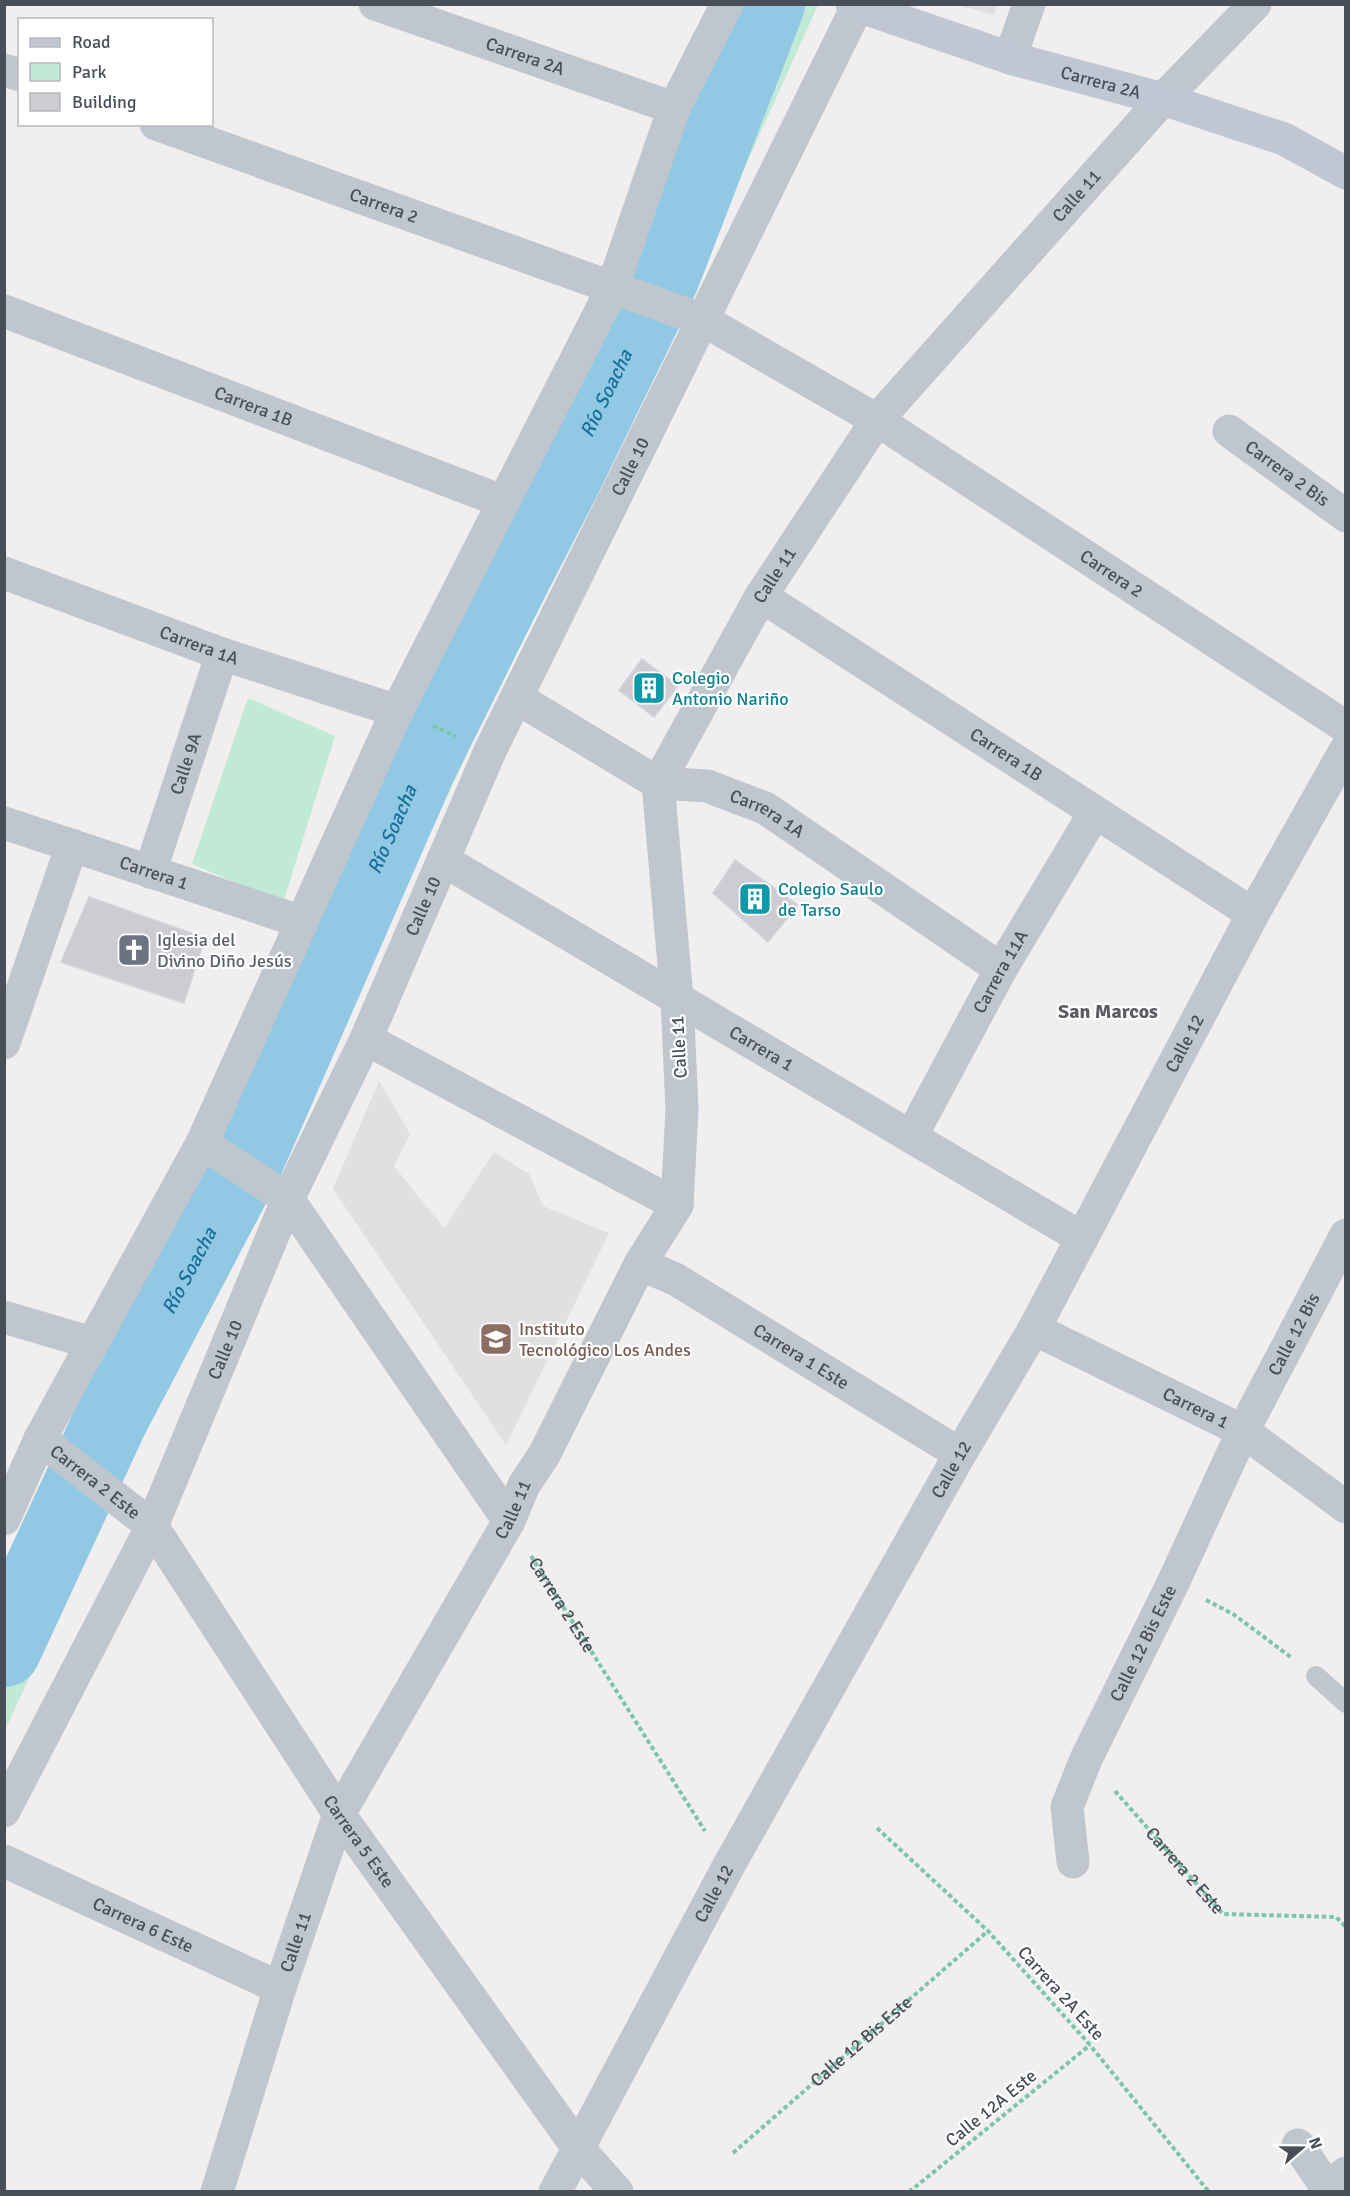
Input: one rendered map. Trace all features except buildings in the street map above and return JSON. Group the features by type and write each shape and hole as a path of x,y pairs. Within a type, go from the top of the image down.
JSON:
{"street":[{"name":"Carrera 2A","path":"375,4 674,108"},
{"path":"4,1519 40,1439 205,1145 302,922 410,716 504,502 617,290 674,108 727,4"},
{"path":"1010,57 1029,4"},
{"name":"Calle 11","path":"217,2192 280,1988 339,1814 509,1521 524,1485 544,1455 640,1264 677,1205 682,1109 677,999 658,783 762,596 877,420 1163,99 1255,4"},
{"name":"Carrera 2A","path":"855,5 1010,57 1163,99 1284,139 1346,173"},
{"name":"Calle 10","path":"4,1812 152,1526 284,1196 366,1039 490,751 517,699 697,318 855,5"},
{"name":"Carrera 2","path":"162,126 697,318"},
{"name":"Carrera 1B","path":"4,310 504,502"},
{"path":"697,318 877,420"},
{"name":"Carrera 2","path":"877,420 1346,727"},
{"name":"Carrera 2 Bis","path":"1229,431 1346,516"},
{"name":"Carrera 1A","path":"4,573 222,654 410,716"},
{"name":"Carrera 1B","path":"762,596 1252,914"},
{"name":"Calle 9A","path":"150,872 222,654"},
{"name":"Carrera 1A","path":"517,699 658,783 707,786 765,808 1001,969"},
{"name":"Calle 12","path":"555,2192 728,1867 960,1454 1034,1329 1252,914 1346,749"},
{"name":"Carrera 11A","path":"911,1137 1001,969 1095,812"},
{"name":"Carrera 1","path":"4,824 302,922"},
{"path":"4,1042 72,845"},
{"name":"Carrera 1","path":"443,860 1082,1238"},
{"path":"366,1039 677,1205"},
{"path":"205,1145 284,1196 509,1521"},
{"name":"Calle 12 Bis","path":"1243,1431 1341,1252"},
{"name":"Carrera 1 Este","path":"640,1264 675,1279 960,1454"},
{"path":"4,1317 92,1343"},
{"name":"Carrera 1","path":"1034,1329 1243,1431 1346,1507"},
{"name":"Calle 12 Bis Este","path":"1073,1862 1067,1807 1086,1759 1173,1583 1243,1431"},
{"name":"Carrera 2 Este","path":"40,1439 152,1526"},
{"name":"Carrera 5 Este","path":"152,1526 339,1814 578,2148 617,2192"},
{"name":"Carrera 6 Este","path":"4,1861 280,1988"},
{"path":"1298,2145 1327,2188 1346,2173"}],"lane":[{"path":"1316,1677 1346,1703"}],"path":[{"path":"410,716 462,739"},
{"name":"Carrera 2 Este","path":"509,1521 728,1867"},
{"path":"1173,1583 1233,1614 1316,1677"},
{"name":"Carrera 2 Este","path":"1086,1759 1223,1914 1336,1917 1346,1927"},
{"name":"Carrera 2A Este","path":"877,1828 988,1931 1090,2045 1209,2192"},
{"name":"Calle 12 Bis Este","path":"733,2153 988,1931"},
{"name":"Calle 12A Este","path":"909,2192 1090,2045"},
{"path":"1200,2192 1205,2187"}],"shaded area":[{"path":"957,5 998,5 994,15"},
{"name":"Instituto Tecnológico Los Andes","path":"379,1081 410,1134 394,1166 444,1228 494,1152 529,1174 543,1206 609,1233 506,1445 333,1189"}],"green space":[{"path":"733,5 818,5 680,311 472,743 268,1185 107,1510 5,1730 5,1573 56,1458 414,718 628,294"},
{"path":"248,698 335,736 283,903 192,864"}],"waterway":[{"name":"Río Soacha","path":"4,1650 111,1419 248,1158 420,765 663,276 768,4"}],"place":[{"name":"Colegio Antonio Nariño","path":"649,688"},
{"name":"Colegio Saulo de Tarso","path":"755,899"},
{"name":"Iglesia del Divino Diño Jesús","path":"134,950"},
{"name":"Instituto Tecnológico Los Andes","path":"496,1339"}],"district":[{"name":"San Marcos","path":"1108,1011"}]}
